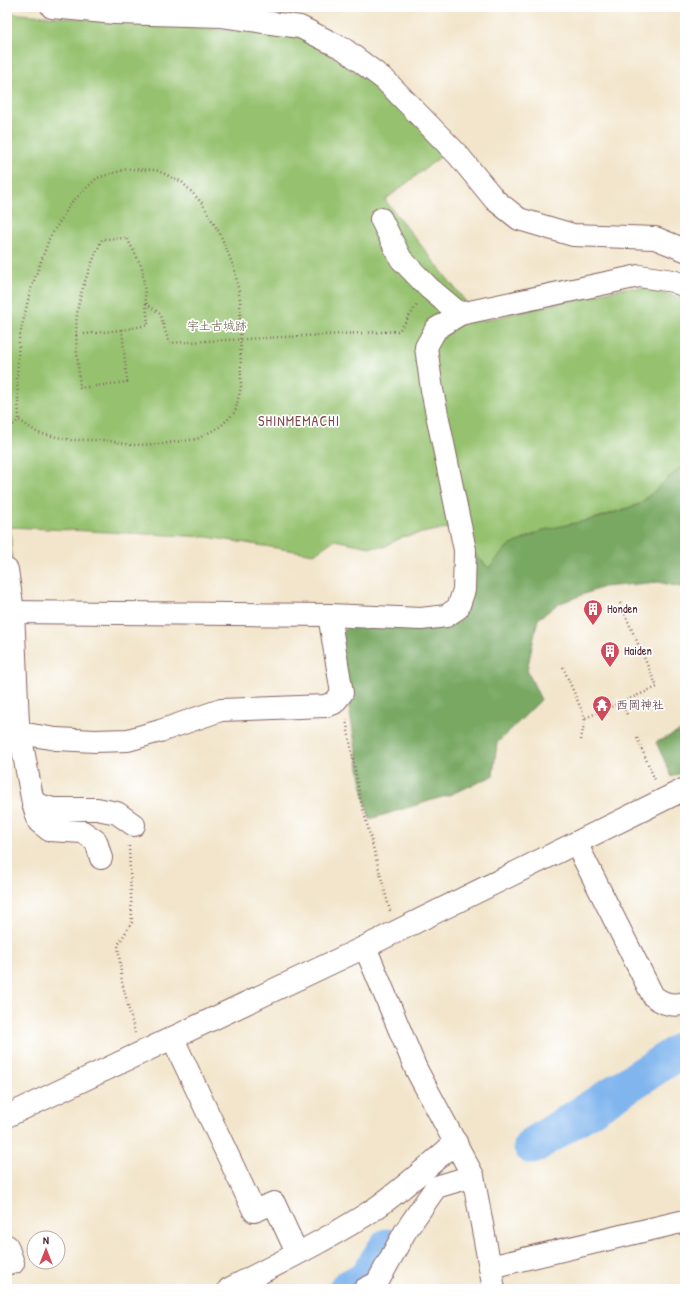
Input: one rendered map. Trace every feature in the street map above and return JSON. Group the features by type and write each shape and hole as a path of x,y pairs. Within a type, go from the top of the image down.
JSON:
{"street":[{"path":"52,7 115,13 222,16 300,27 344,49 385,80 458,155 495,200 519,219 573,235 655,238 685,250"},
{"path":"381,219 401,259 429,288 460,314"},
{"path":"10,612 329,615 421,619 446,616 458,608 464,590 465,550 432,390 426,348 436,328 460,314 639,276 673,281 685,286"},
{"path":"7,570 15,726 33,803 39,822 49,830 83,832 96,841 101,858"},
{"path":"15,726 56,739 95,741 128,740 160,731 221,710 326,706 334,703 342,693 329,615"},
{"path":"7,1116 142,1054 365,948 685,789"},
{"path":"33,803 53,809 97,809 125,819"},
{"path":"576,843 653,996 663,1004 679,1005 685,1003"},
{"path":"365,948 416,1069 473,1176 494,1289"},
{"path":"173,1039 254,1211 274,1202 297,1253"},
{"path":"229,1289 297,1253 374,1209 401,1190 456,1142"},
{"path":"365,1289 377,1283 405,1232 436,1187 473,1176"},
{"path":"490,1267 685,1221"}],"path":[{"path":"127,169 156,170 182,182 202,203 221,236 235,270 240,300 241,341 241,386 235,412 221,426 197,439 139,445 105,440 71,440 38,433 19,420 16,378 19,339 30,292 49,239 72,202 97,178 127,169"},
{"path":"76,335 122,330 148,325 142,267 127,238 102,239 89,270 79,303 76,335 80,388 127,382 122,330"},
{"path":"146,303 160,314 169,343 241,341 399,331 429,288"},
{"path":"7,430 19,420"},
{"path":"585,718 657,687 620,603"},
{"path":"563,667 585,718 581,740"},
{"path":"342,693 360,798 396,932"},
{"path":"622,702 628,717"},
{"path":"637,738 656,782"},
{"path":"125,819 130,848 132,922 118,945 121,975 129,1015 142,1054"}],"green space":[{"name":"宇土古城跡","path":"7,13 301,36 379,87 449,150 385,200 481,321 623,288 645,288 685,299 685,463 640,504 507,547 489,568 447,528 402,537 384,547 370,547 334,540 314,554 208,537 10,527 15,606 7,606"},
{"path":"685,463 685,588 658,582 603,587 558,604 538,619 527,670 541,700 497,743 493,776 449,795 370,819 364,797 338,643 340,632 348,628 452,625 467,608 470,550 489,568 507,547 543,530 598,518 640,504"},
{"path":"685,729 685,771 672,777 656,742"}],"waterway":[{"path":"532,1146 685,1048"},
{"path":"347,1289 367,1278 387,1247"}],"place":[{"name":"Honden","path":"593,626"},
{"name":"Haiden","path":"610,668"},
{"name":"西岡神社","path":"602,722"}],"district":[{"name":"SHINMEMACHI","path":"299,421"}]}
